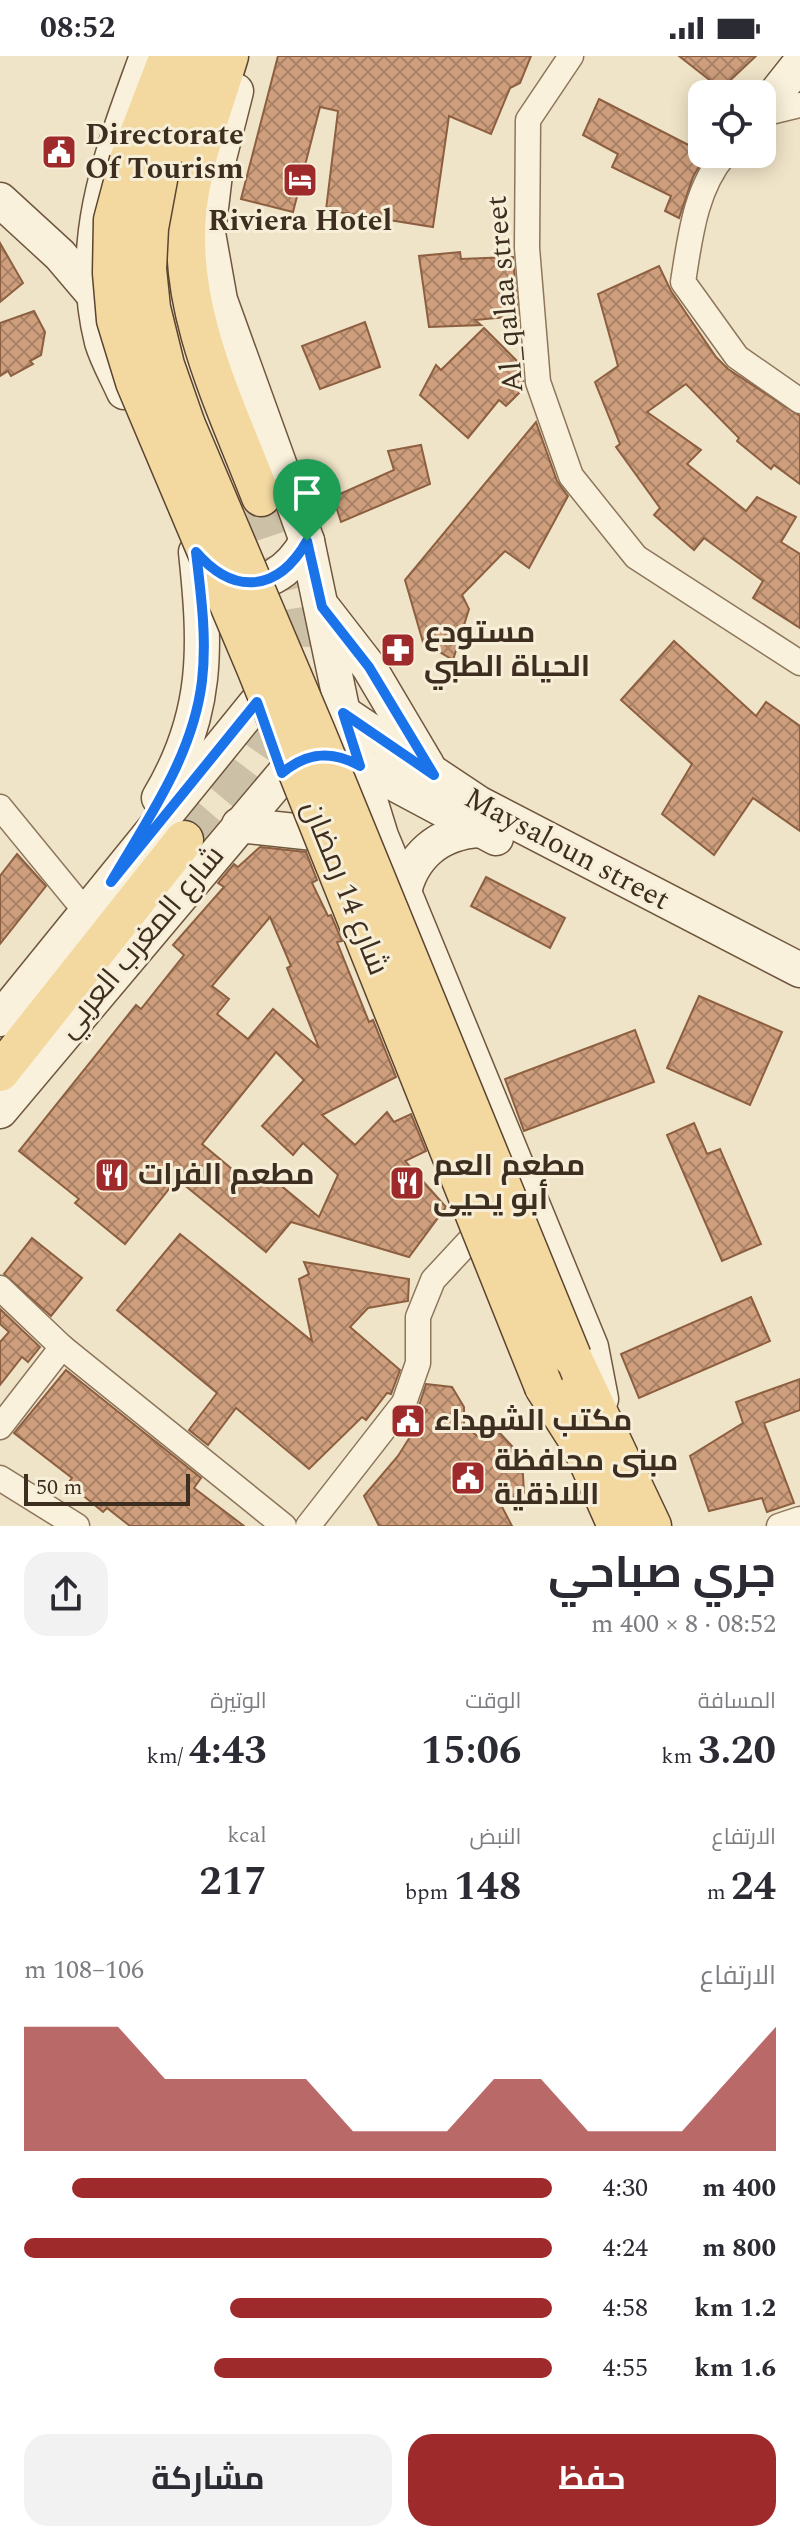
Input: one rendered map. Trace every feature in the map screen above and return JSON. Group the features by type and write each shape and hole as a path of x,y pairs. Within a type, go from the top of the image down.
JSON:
{"main road":[{"path":"147,56 100,191 92,241 94,295 103,344 196,552 257,702 282,773 314,833 524,1378 594,1436"},
{"name":"شارع 14 رمضان","path":"169,56 146,159 147,269 151,308 165,365 186,425 340,790 572,1357 617,1526"},
{"name":"شارع 14 رمضان","path":"201,56 113,220 112,273 116,320 135,382 262,682 544,1387 594,1436 652,1526"},
{"path":"229,56 199,155 187,214 186,268 205,349 261,497"},
{"path":"246,56 218,161 208,233 220,300 307,541 343,713 403,896 591,1347 594,1436"},
{"path":"776,95 800,63"},
{"path":"0,200 60,255 94,295"},
{"path":"196,552 211,570 232,580 255,583 277,576 295,562 307,541"},
{"path":"111,882 173,775 196,712 204,629 196,552"},
{"path":"322,607 369,667 434,775"},
{"name":"Maysaloun street","path":"257,702 277,690 295,688 319,694 434,775 535,834 800,970"},
{"name":"شارع المغرب العربي","path":"0,1019 257,702"},
{"name":"Maysaloun street","path":"282,773 293,763 320,754 334,755 800,991"},
{"name":"شارع المغرب العربي","path":"0,1111 282,773"},
{"path":"239,825 314,833"},
{"path":"403,896 411,869 429,848 452,834 480,830"},
{"path":"0,1072 184,840"}],"street":[{"name":"Al_qalaa street","path":"571,56 528,120 527,163 527,248 538,382 571,476 636,557 800,663"},
{"path":"776,110 800,105"},
{"path":"713,168 691,225 683,282 737,357 800,401"},
{"path":"0,807 86,912"},
{"path":"308,1526 404,1403 418,1363 418,1317 433,1280 472,1238"},
{"path":"0,1288 62,1347 284,1526"},
{"path":"0,1427 62,1347"},
{"path":"0,1478 77,1526"},
{"path":"779,1526 800,1519"}],"building":[{"path":"278,56 531,56 520,83 510,88 491,134 449,116 433,227 326,210 338,111 320,107 293,212 241,199"},
{"path":"679,56 756,56 731,80 710,80"},
{"path":"599,99 688,145 688,168 698,168 679,218 665,211 671,196 612,167 618,154 583,135"},
{"path":"0,243 23,283 0,302"},
{"path":"460,252 461,259 513,257 518,316 475,320 481,325 429,327 419,256"},
{"path":"659,266 671,291 716,357 728,369 800,416 800,484 774,465 771,469 737,441 739,438 686,384 647,412 701,450 687,464 746,511 757,497 796,517 781,542 800,554 800,628 753,598 763,581 704,538 694,550 654,515 660,508 616,447 620,444 595,382 618,366 598,294"},
{"path":"34,311 45,332 41,355 30,361 33,364 11,376 8,371 0,376 0,323"},
{"path":"365,322 380,367 320,389 302,346"},
{"path":"484,328 522,366 524,388 506,406 499,400 468,438 420,395 436,365 441,370"},
{"path":"536,422 557,481 568,496 529,568 505,551 462,595 469,609 453,660 423,642 405,580"},
{"path":"421,445 430,484 341,522 333,497 394,470 388,451"},
{"path":"674,641 756,716 766,702 800,726 800,831 753,798 714,855 662,814 692,764 621,700"},
{"path":"260,847 306,852 317,880 312,883 328,916 331,915 342,941 337,942 369,1022 373,1020 396,1077 322,1115 355,1145 387,1112 394,1122 411,1114 426,1151 405,1161 446,1207 409,1257 291,1222 266,1252 177,1179 125,1244 75,1203 79,1199 19,1151 136,1005 141,1009 184,955 173,945 224,887 218,883 234,864 238,867","holes":["270,917 291,966 287,968 319,1048 273,1009 248,1039 217,1014 229,999 212,986","276,1052 304,1080 262,1126 293,1155 303,1143 338,1175 319,1217 262,1170 250,1184 202,1144"]},
{"path":"17,854 46,886 0,944 0,876"},
{"path":"486,877 565,918 550,948 471,906"},
{"path":"699,996 782,1032 750,1105 667,1068"},
{"path":"635,1030 654,1082 524,1131 505,1079"},
{"path":"694,1123 707,1154 720,1149 761,1244 722,1261 667,1135"},
{"path":"180,1234 312,1341 299,1279 309,1274 304,1262 409,1279 408,1301 368,1308 350,1327 400,1370 391,1394 387,1393 366,1420 362,1417 309,1469 236,1408 208,1445 189,1430 217,1393 117,1310"},
{"path":"32,1238 82,1278 51,1316 4,1274"},
{"path":"751,1297 770,1341 639,1398 621,1354"},
{"path":"0,1309 40,1347 28,1362 22,1357 0,1385 0,1342 9,1332 0,1324"},
{"path":"66,1370 201,1478 194,1488 244,1526 130,1526 107,1508 103,1512 68,1483 72,1478 14,1433"},
{"path":"800,1379 800,1410 764,1423 794,1503 767,1512 762,1498 709,1511 690,1456 743,1423 736,1402"},
{"path":"426,1384 452,1387 464,1407 464,1425 482,1440 498,1431 522,1457 524,1493 500,1503 512,1526 379,1526 364,1496 398,1456 427,1410 419,1406"}],"tunnel":[{"path":"184,840 260,746 275,720 294,665 296,634 292,600 261,497"}],"place":[{"name":"Directorate Of Tourism","path":"59,152"},
{"name":"Riviera Hotel","path":"300,180"},
{"name":"مستودع الحياة الطبي","path":"398,650"},
{"name":"مطعم الفرات","path":"112,1175"},
{"name":"مطعم العم أبو يحيى","path":"407,1183"},
{"name":"مكتب الشهداء","path":"408,1421"},
{"name":"مبنى محافظة اللاذقية","path":"468,1478"}],"route":[{"path":"307,541 322,607 369,667 434,775 343,713 360,766 348,759 320,754 293,763 282,773 257,702 111,882 173,775 187,744 196,712 202,680 204,629 196,552 211,570 232,580 255,583 277,576 295,562 307,541"}]}
